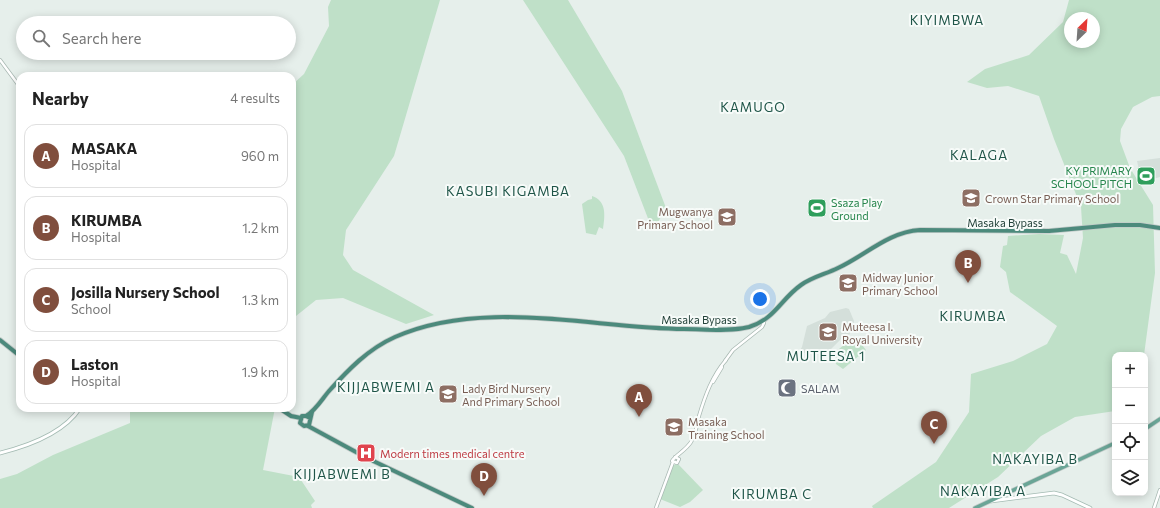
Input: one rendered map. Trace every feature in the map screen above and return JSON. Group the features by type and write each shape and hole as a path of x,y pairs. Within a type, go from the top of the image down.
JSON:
{"highway":[{"name":"Masaka Bypass","path":"300,420 308,421 312,412 344,375 361,359 393,338 432,324 476,319 522,318 632,327 716,329 743,328 762,321 777,311 795,290 808,280 839,268 888,239 909,231 1049,231 1115,225 1140,225 1160,228"},
{"path":"0,340 16,353"},
{"path":"287,412 300,420 302,426 308,421 316,429 367,458 472,508"}],"main road":[{"path":"0,453 19,448 50,434 71,419 77,412"},
{"path":"1148,427 1160,419"},
{"path":"975,508 1112,444"},
{"path":"991,501 1054,493 1062,495 1090,508"}],"street":[{"path":"0,60 16,82"},
{"path":"656,508 673,465 693,438 704,400 717,372 733,350 762,327 764,323 762,321"},
{"path":"675,462 672,461 675,457 679,457"},
{"path":"1154,508 1160,490"}],"shaded area":[{"path":"1160,158 1160,177 1142,182 1137,161"},
{"name":"Muteesa I. Royal University","path":"846,308 849,309 854,321 849,335 841,339 826,354 814,352 804,353 801,356 797,355 802,347 807,326 825,318 830,312"}],"green space":[{"path":"331,0 440,0 394,156 346,230 343,255 353,270 434,315 406,324 343,298 316,300 296,316 296,81 304,74 329,26 328,7"},
{"path":"523,0 568,0 622,91 666,208 658,222 649,221 624,156"},
{"path":"1069,0 1160,0 1160,96 1152,97 1133,107 1121,129 1120,141 1130,168 1153,205 1155,273 1144,352 1112,352 1112,411 1075,417 1041,436 998,477 949,508 873,508 872,506 936,462 969,412 971,374 1013,361 1047,344 1057,326 1010,292 1006,272 1000,267 1003,246 1007,245 1008,236 1039,234 1064,235 1060,253 1067,255 1076,274 1083,238 1081,207 1039,96 1008,86 987,88 967,82 985,69 1029,55 1063,22 1064,18 1064,48 1100,48 1100,12 1066,12"},
{"path":"592,196 600,201 604,210 603,229 599,227 596,235 586,233 582,204 592,199"},
{"name":"Ssaza Play Ground","path":"809,201 826,204 824,215 807,212"},
{"path":"855,336 866,350 843,369 836,364 834,356 839,349"},
{"path":"130,412 274,412 263,470 299,477 315,501 311,505 312,508 0,508 0,479 17,474 53,455 130,423"},
{"path":"677,463 703,490 690,502 680,507 660,499 672,467"}],"place":[{"name":"KY PRIMARY SCHOOL PITCH","path":"1146,176"},
{"name":"Crown Star Primary School","path":"971,198"},
{"name":"Ssaza Play Ground","path":"817,208"},
{"name":"Mugwanya Primary School","path":"727,217"},
{"name":"Midway Junior Primary School","path":"848,283"},
{"name":"KIRUMBA","path":"968,283"},
{"name":"Muteesa I. Royal University","path":"828,332"},
{"name":"SALAM","path":"787,388"},
{"name":"Lady Bird Nursery And Primary School","path":"448,394"},
{"name":"MASAKA","path":"639,417"},
{"name":"Masaka Training School","path":"674,427"},
{"name":"Josilla Nursery School","path":"934,444"},
{"name":"Modern times medical centre","path":"366,453"},
{"name":"Laston","path":"484,496"}],"district":[{"name":"KIYIMBWA","path":"947,20"},
{"name":"KAMUGO","path":"753,107"},
{"name":"KALAGA","path":"979,155"},
{"name":"KASUBI KIGAMBA","path":"508,191"},
{"name":"KIRUMBA","path":"973,316"},
{"name":"MUTEESA 1","path":"826,356"},
{"name":"KIJJABWEMI A","path":"386,387"},
{"name":"NAKAYIBA B","path":"1035,459"},
{"name":"KIJJABWEMI B","path":"342,474"},
{"name":"NAKAYIBA A","path":"983,491"},
{"name":"KIRUMBA C","path":"772,494"}]}
